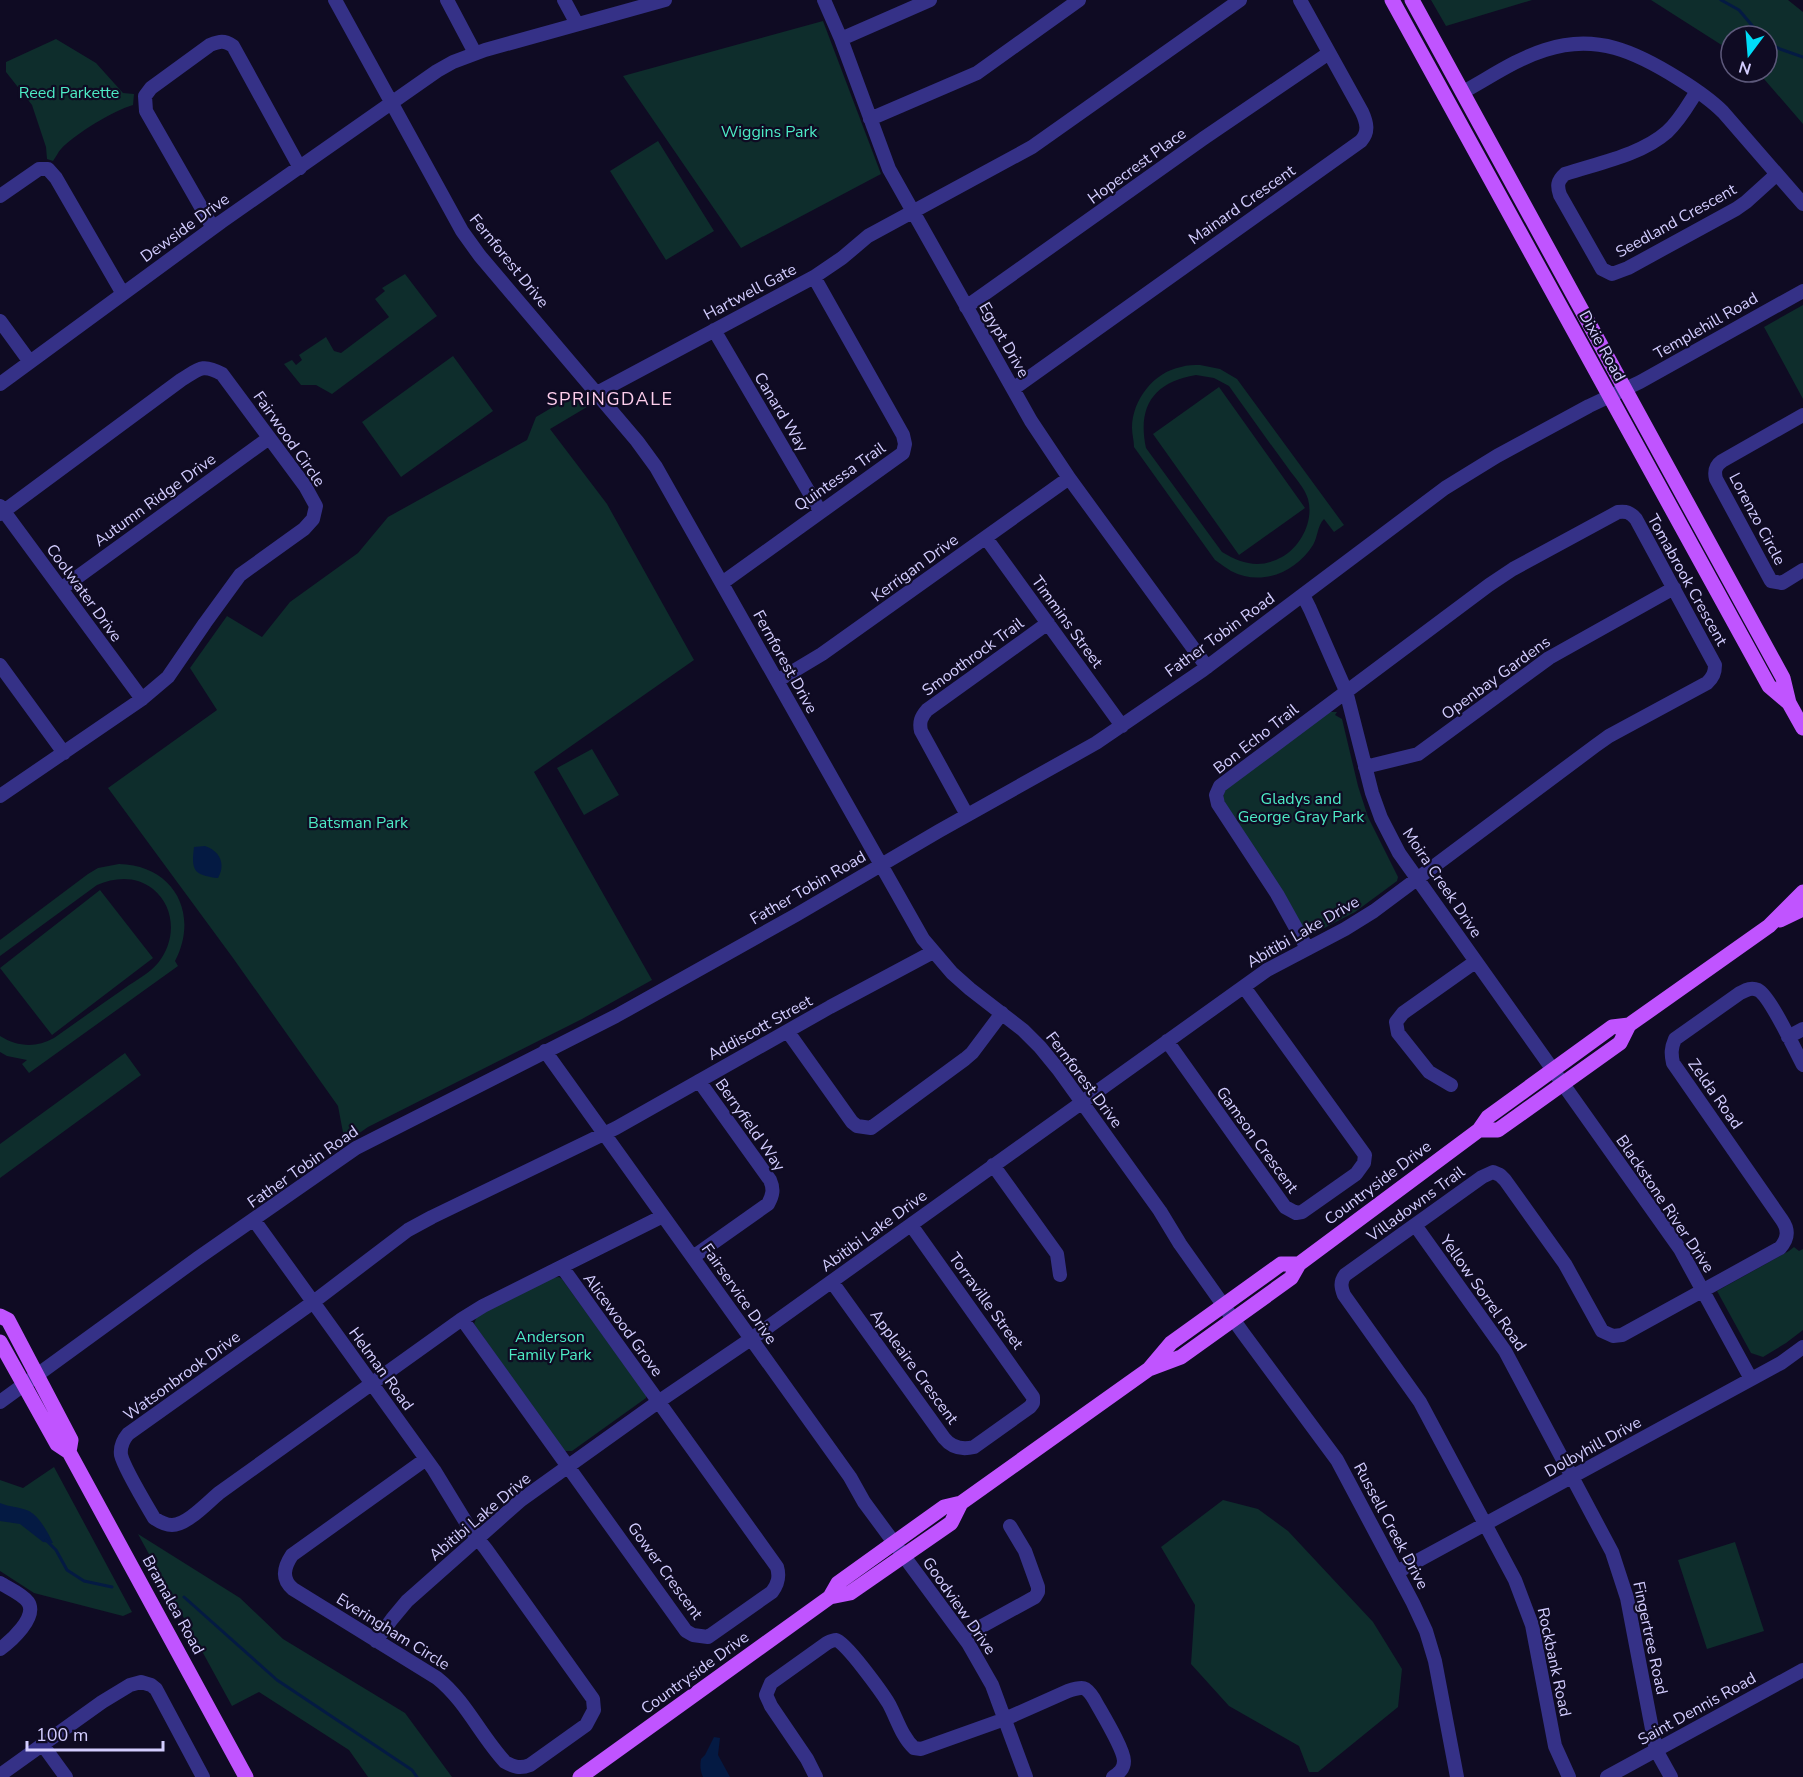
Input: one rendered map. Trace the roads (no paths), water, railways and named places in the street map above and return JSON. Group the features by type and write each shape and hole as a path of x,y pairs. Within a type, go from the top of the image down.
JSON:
{"main road":[{"name":"Dixie Road","path":"1392,0 1769,686 1789,702"},
{"name":"Dixie Road","path":"1412,0 1783,678 1789,702 1803,728"},
{"name":"Countryside Drive","path":"1769,926 1803,892"},
{"name":"Countryside Drive","path":"1149,1369 1181,1357 1291,1278 1299,1264 1479,1130 1488,1117 1552,1070 1612,1028 1629,1025 1769,926 1803,909"},
{"name":"Countryside Drive","path":"1479,1130 1498,1130 1620,1043 1629,1025"},
{"name":"Countryside Drive","path":"831,1597 838,1583 944,1507 961,1503 1149,1369 1172,1343 1281,1264 1299,1264"},
{"name":"Bramalea Road","path":"0,1316 8,1320 71,1440 69,1452"},
{"name":"Bramalea Road","path":"0,1342 57,1444 69,1452 246,1777"},
{"name":"Countryside Drive","path":"580,1777 831,1597 850,1593 951,1523 961,1503"}],"street":[{"name":"Fernforest Drive","path":"335,0 454,218 471,244 648,455 912,920 933,951 960,980 1023,1030 1040,1047 1160,1211 1180,1244 1233,1319"},
{"path":"447,0 475,53"},
{"path":"564,0 577,24"},
{"name":"Dewside Drive","path":"0,384 213,228 437,71 475,53 665,0"},
{"name":"Egypt Drive","path":"824,0 889,169 966,308 1035,428 1207,667"},
{"path":"840,39 930,0"},
{"path":"870,119 977,73 1079,0"},
{"path":"913,211 1032,147 1240,0"},
{"name":"Mainard Crescent","path":"1013,389 1365,137 1366,122 1300,0"},
{"path":"213,228 146,111 145,96 151,88 210,45 218,41 226,41 233,46 300,168"},
{"path":"1462,92 1534,54 1558,46 1603,45 1629,51 1657,65 1710,99 1803,204"},
{"name":"Hopecrest Place","path":"966,308 1329,53"},
{"name":"Seedland Crescent","path":"1697,90 1672,127 1649,144 1641,149 1565,174 1558,181 1557,187 1560,195 1602,269 1608,273 1615,273 1736,209 1777,174"},
{"path":"0,196 39,169 48,169 56,178 123,294"},
{"name":"Hartwell Gate","path":"597,393 814,277 868,236 913,211"},
{"name":"Quintessa Trail","path":"722,583 903,453 905,444 903,435 814,277"},
{"name":"Templehill Road","path":"1625,389 1803,291"},
{"path":"0,321 30,362"},
{"name":"Canard Way","path":"714,330 820,511"},
{"name":"Fairwood Circle","path":"0,796 142,699 168,677 240,575 304,530 313,519 316,506 305,486 222,374 211,368 202,367 1,510"},
{"name":"Father Tobin Road","path":"0,1402 198,1258 356,1148 616,1016 1096,743 1207,667 1444,488 1497,456 1625,389"},
{"name":"Lorenzo Circle","path":"1803,415 1722,461 1714,473 1772,581 1782,583 1803,570"},
{"name":"Autumn Ridge Drive","path":"61,589 269,438"},
{"name":"Kerrigan Drive","path":"777,681 822,654 1069,478"},
{"name":"Coolwater Drive","path":"1,510 142,699"},
{"name":"Tomabrook Crescent","path":"1346,691 1501,576 1618,512 1630,513 1636,519 1716,665 1713,678 1608,736 1416,879"},
{"name":"Timmins Street","path":"986,538 1122,726"},
{"name":"Openbay Gardens","path":"1365,767 1418,754 1548,657 1674,588"},
{"name":"Moira Creek Drive","path":"1303,595 1346,691 1377,806 1398,854 1562,1084"},
{"name":"Smoothrock Trail","path":"967,815 921,731 922,716 927,710 1047,623"},
{"path":"0,666 64,753"},
{"name":"Bon Echo Trail","path":"1307,948 1277,894 1218,804 1216,795 1224,782 1346,691"},
{"name":"Abitibi Lake Drive","path":"376,1641 401,1607 507,1511 658,1402 832,1282 1267,970 1361,920 1416,879"},
{"name":"Addiscott Street","path":"603,1134 933,951"},
{"path":"1451,1085 1429,1072 1398,1033 1396,1022 1403,1013 1475,962"},
{"name":"Gamson Crescent","path":"1167,1041 1285,1207 1296,1213 1302,1212 1356,1174 1364,1163 1365,1155 1244,987"},
{"name":"Zelda Road","path":"1703,1291 1780,1248 1787,1237 1787,1231 1782,1220 1673,1063 1671,1055 1675,1039 1747,989 1754,989 1765,996 1803,1065"},
{"path":"788,1032 852,1122 857,1126 871,1128 972,1053 1002,1013"},
{"path":"1788,1037 1803,1029"},
{"name":"Fairservice Drive","path":"545,1052 850,1477 864,1502 903,1556"},
{"name":"Berryfield Way","path":"693,1257 768,1204 773,1191 770,1180 699,1081"},
{"name":"Blackstone River Drive","path":"1562,1084 1680,1249 1751,1379"},
{"name":"Watsonbrook Drive","path":"603,1134 408,1230 312,1303 128,1434 121,1450 123,1461 154,1518 171,1526 185,1521 219,1493 462,1319 483,1306 663,1216"},
{"path":"993,1165 1057,1254 1060,1275"},
{"name":"Villadowns Trail","path":"1486,1523 1420,1402 1344,1295 1341,1286 1345,1275 1482,1177 1493,1172 1505,1180 1559,1255 1602,1331 1613,1336 1622,1335 1703,1291"},
{"name":"Helman Road","path":"254,1220 426,1459 477,1539"},
{"name":"Torraville Street","path":"911,1225 1034,1397"},
{"name":"Yellow Sorrel Road","path":"1415,1225 1505,1351 1572,1477"},
{"name":"Alicewood Grove","path":"562,1267 658,1402"},
{"name":"Appleaire Crescent","path":"832,1282 944,1438 954,1447 965,1449 974,1447 1030,1407 1034,1397"},
{"path":"462,1319 569,1466"},
{"name":"Russell Creek Drive","path":"1233,1319 1337,1460 1426,1631 1436,1661 1457,1777"},
{"name":"Dolbyhill Drive","path":"1397,1572 1781,1363 1803,1347"},
{"name":"Gower Crescent","path":"569,1466 686,1631 693,1635 708,1637 772,1592 777,1585 777,1567 658,1402"},
{"name":"Everingham Circle","path":"426,1459 292,1556 285,1567 284,1578 287,1584 437,1678 450,1689 498,1755 511,1766 519,1768 530,1765 586,1725 594,1710 593,1699 477,1539"},
{"name":"Fingertree Road","path":"1572,1477 1612,1552 1627,1598 1656,1750 1671,1777"},
{"name":"Rockbank Road","path":"1486,1523 1515,1580 1532,1625 1551,1732 1558,1757 1569,1777"},
{"path":"964,1636 1035,1597 1038,1592 1025,1551 1010,1526"},
{"name":"Goodview Drive","path":"903,1556 964,1636 992,1685 1026,1777"},
{"path":"0,1582 28,1602 30,1607 30,1614 20,1630 0,1649"},
{"path":"816,1777 766,1695 771,1683 834,1640 839,1641 848,1649 884,1696 905,1738 914,1748 921,1749 1005,1719 1076,1688 1085,1688 1094,1699 1122,1753 1124,1765 1113,1777"},
{"name":"Saint Dennis Road","path":"1607,1777 1803,1670"},
{"path":"0,1775 111,1696 136,1683 146,1683 156,1689 203,1777"},
{"path":"42,1744 66,1777"}],"water":[{"path":"205,846 214,851 220,859 221,868 218,878 199,873 194,867 194,847"},
{"path":"0,1503 26,1510 37,1517 53,1543 43,1542 20,1524 0,1521"},
{"path":"714,1737 720,1738 718,1755 730,1777 703,1777 702,1775 701,1759"}],"waterway":[{"path":"1721,0 1739,10 1751,24"},
{"path":"1779,48 1803,57"},
{"path":"46,1540 56,1550 67,1570 84,1581 112,1587"},
{"path":"184,1597 277,1680 412,1770 417,1777"}],"district":[{"name":"SPRINGDALE","path":"610,399"}],"park label":[{"name":"Reed Parkette","path":"69,93"},
{"name":"Wiggins Park","path":"769,132"},
{"name":"Gladys and George Gray Park","path":"1301,808"},
{"name":"Batsman Park","path":"358,823"},
{"name":"Anderson Family Park","path":"550,1346"}]}
